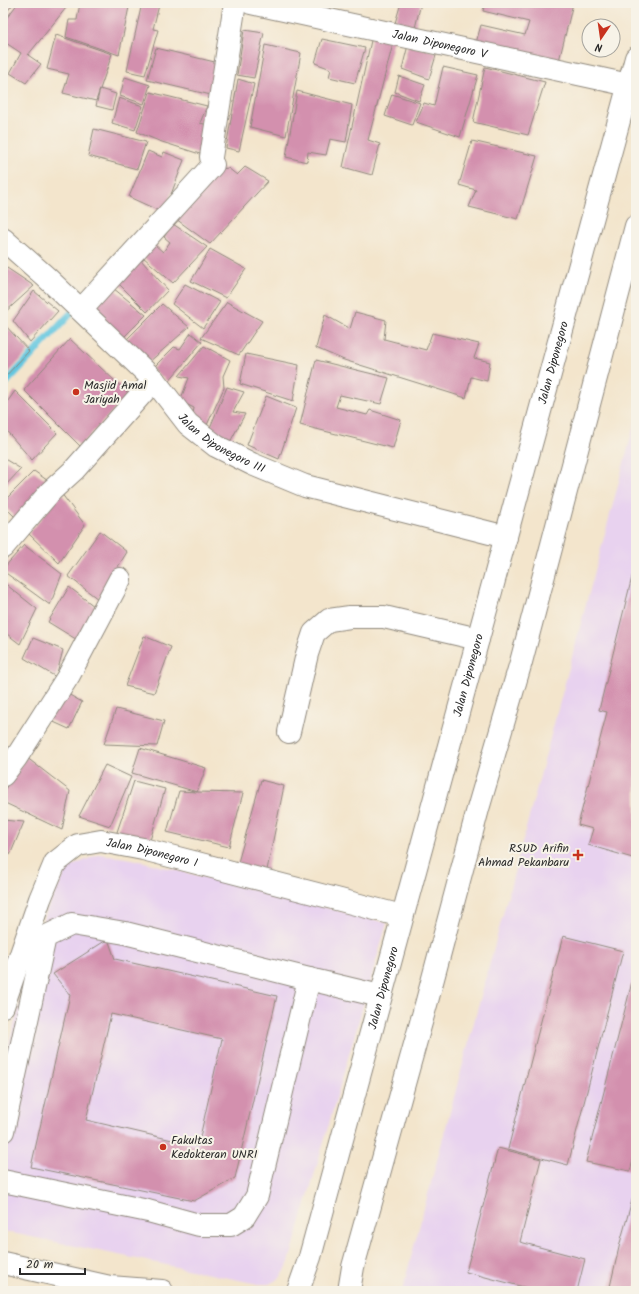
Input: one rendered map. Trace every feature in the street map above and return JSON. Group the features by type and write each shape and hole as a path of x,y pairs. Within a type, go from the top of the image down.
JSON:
{"main road":[{"path":"76,305 212,161 235,3"},
{"name":"Jalan Diponegoro V","path":"251,3 629,84"},
{"name":"Jalan Diponegoro","path":"298,1291 310,1257 636,58"},
{"path":"349,1291 353,1267 427,1001 478,809 521,662 636,226"},
{"name":"Jalan Diponegoro III","path":"3,239 76,305 154,380 188,424 216,446 252,464 305,486 506,537"},
{"path":"3,547 51,491 74,470 154,380"},
{"path":"3,775 16,758 69,675 120,579"},
{"path":"289,732 307,654 314,633 329,620 350,617 384,617 478,639"},
{"name":"Jalan Diponegoro I","path":"3,1006 40,899 55,863 78,844 101,841 143,850 402,916"},
{"path":"3,1131 45,937 72,924 125,933 307,986 378,1004"},
{"path":"3,1182 148,1211 199,1225 231,1225 244,1217 257,1196 307,986"},
{"path":"3,1263 115,1289 162,1291"}],"shaded area":[{"name":"RSUD Arifin Ahmad Pekanbaru","path":"636,418 636,1291 402,1291"},
{"name":"Fakultas Kedokteran UNRI","path":"99,854 132,859 387,923 289,1262 280,1278 269,1284 258,1284 3,1231 3,1064 47,909 68,868"}],"building":[{"path":"3,3 14,3 5,14 3,12"},
{"path":"18,3 70,3 28,55 41,64 26,83 10,73 21,53 3,41 3,23"},
{"path":"80,3 121,3 121,5 129,7 119,55 66,37 69,20 77,20"},
{"path":"142,3 159,5 153,29 158,30 145,75 127,71"},
{"path":"301,3 324,3 322,8"},
{"path":"401,3 421,3 415,28 395,23"},
{"path":"485,3 573,3 558,65 476,43 481,25 525,35 529,22 483,11"},
{"path":"244,30 264,33 254,78 237,75"},
{"path":"56,35 112,54 96,101 63,93 69,74 47,69"},
{"path":"372,36 394,40 368,140 380,144 372,175 343,167"},
{"path":"322,39 365,48 355,83 329,77 331,69 315,63"},
{"path":"265,45 301,53 286,136 250,127"},
{"path":"408,45 437,52 429,79 402,69"},
{"path":"156,48 223,64 211,95 147,80"},
{"path":"443,67 478,75 460,137 416,122 424,103 434,106"},
{"path":"485,67 545,82 528,135 473,122"},
{"path":"399,76 425,85 419,101 395,92"},
{"path":"125,77 150,85 144,104 120,96"},
{"path":"238,79 254,84 239,151 226,148"},
{"path":"100,89 116,94 112,110 96,106"},
{"path":"297,91 352,105 346,142 330,139 326,155 308,152 307,162 286,157"},
{"path":"150,92 207,106 200,123 212,126 206,156 159,141 137,132"},
{"path":"392,94 420,103 412,125 385,116"},
{"path":"119,98 143,106 135,130 112,123"},
{"path":"94,129 146,142 137,169 88,156"},
{"path":"472,141 537,156 518,219 469,207 476,190 459,185"},
{"path":"148,151 162,157 164,152 184,160 164,213 129,197"},
{"path":"245,167 268,181 210,244 176,219 221,169 228,168 237,175"},
{"path":"173,224 207,247 173,283 143,257 154,244 163,252 170,242 164,237"},
{"path":"210,249 246,269 226,298 191,281"},
{"path":"140,259 168,290 147,312 118,283"},
{"path":"7,268 34,286 3,314 3,272"},
{"path":"185,284 220,302 203,328 172,304"},
{"path":"113,288 146,315 121,340 90,309"},
{"path":"34,291 58,311 30,342 13,321"},
{"path":"227,302 262,321 239,355 201,338"},
{"path":"162,304 189,327 148,363 124,342"},
{"path":"355,312 386,320 384,339 426,350 432,333 479,344 474,358 490,362 487,381 471,377 466,398 344,360 316,348 325,315 350,329"},
{"path":"4,324 29,351 4,378 3,326"},
{"path":"191,333 202,342 168,382 152,369 174,347 180,349"},
{"name":"Masjid Amal Jariyah","path":"70,339 129,394 80,446 24,390"},
{"path":"204,346 230,360 223,376 224,388 207,425 192,420 194,408 180,401 189,378 179,376"},
{"path":"246,354 299,365 293,401 240,384"},
{"path":"316,360 389,378 381,404 340,395 336,407 367,415 370,410 401,420 393,448 300,425"},
{"path":"227,387 244,392 233,412 245,414 230,442 209,430"},
{"path":"15,391 57,433 32,460 3,427 3,408"},
{"path":"266,396 296,408 279,459 247,445"},
{"path":"3,458 21,469 3,488"},
{"path":"34,471 51,483 17,519 3,505 3,502"},
{"path":"61,493 85,525 59,563 29,534"},
{"path":"100,531 127,552 98,599 68,576"},
{"path":"24,545 62,574 50,605 3,571 3,569"},
{"path":"635,565 636,859 588,845 593,829 578,825 607,712 599,710"},
{"path":"3,582 37,609 20,644 3,631"},
{"path":"69,587 98,609 79,641 48,622"},
{"path":"144,636 171,647 154,693 125,686"},
{"path":"33,638 63,650 56,677 24,658"},
{"path":"66,693 82,702 69,729 47,719"},
{"path":"116,709 164,721 157,746 104,744"},
{"path":"140,748 206,768 197,792 132,773"},
{"path":"26,757 70,791 62,830 3,802 3,792"},
{"path":"105,765 131,777 110,826 79,816"},
{"path":"261,780 284,786 266,875 237,866"},
{"path":"134,781 165,789 149,844 116,835"},
{"path":"179,791 243,793 229,847 167,832"},
{"path":"3,820 24,822 10,855 3,853"},
{"path":"563,936 623,951 568,1165 508,1149"},
{"path":"108,939 115,959 277,996 235,1178 194,1201 31,1167 70,995 53,974","holes":["111,1014 222,1039 198,1146 86,1120"]},
{"path":"632,982 636,983 636,1151 630,1171 586,1162"},
{"path":"498,1148 541,1159 520,1242 585,1259 577,1291 539,1291 466,1272"},
{"path":"636,1186 636,1291 609,1291 620,1243"}],"waterway":[{"path":"3,386 75,309"}],"place":[{"name":"Masjid Amal Jariyah","path":"76,392"},
{"name":"RSUD Arifin Ahmad Pekanbaru","path":"578,855"},
{"name":"Fakultas Kedokteran UNRI","path":"163,1147"}]}
